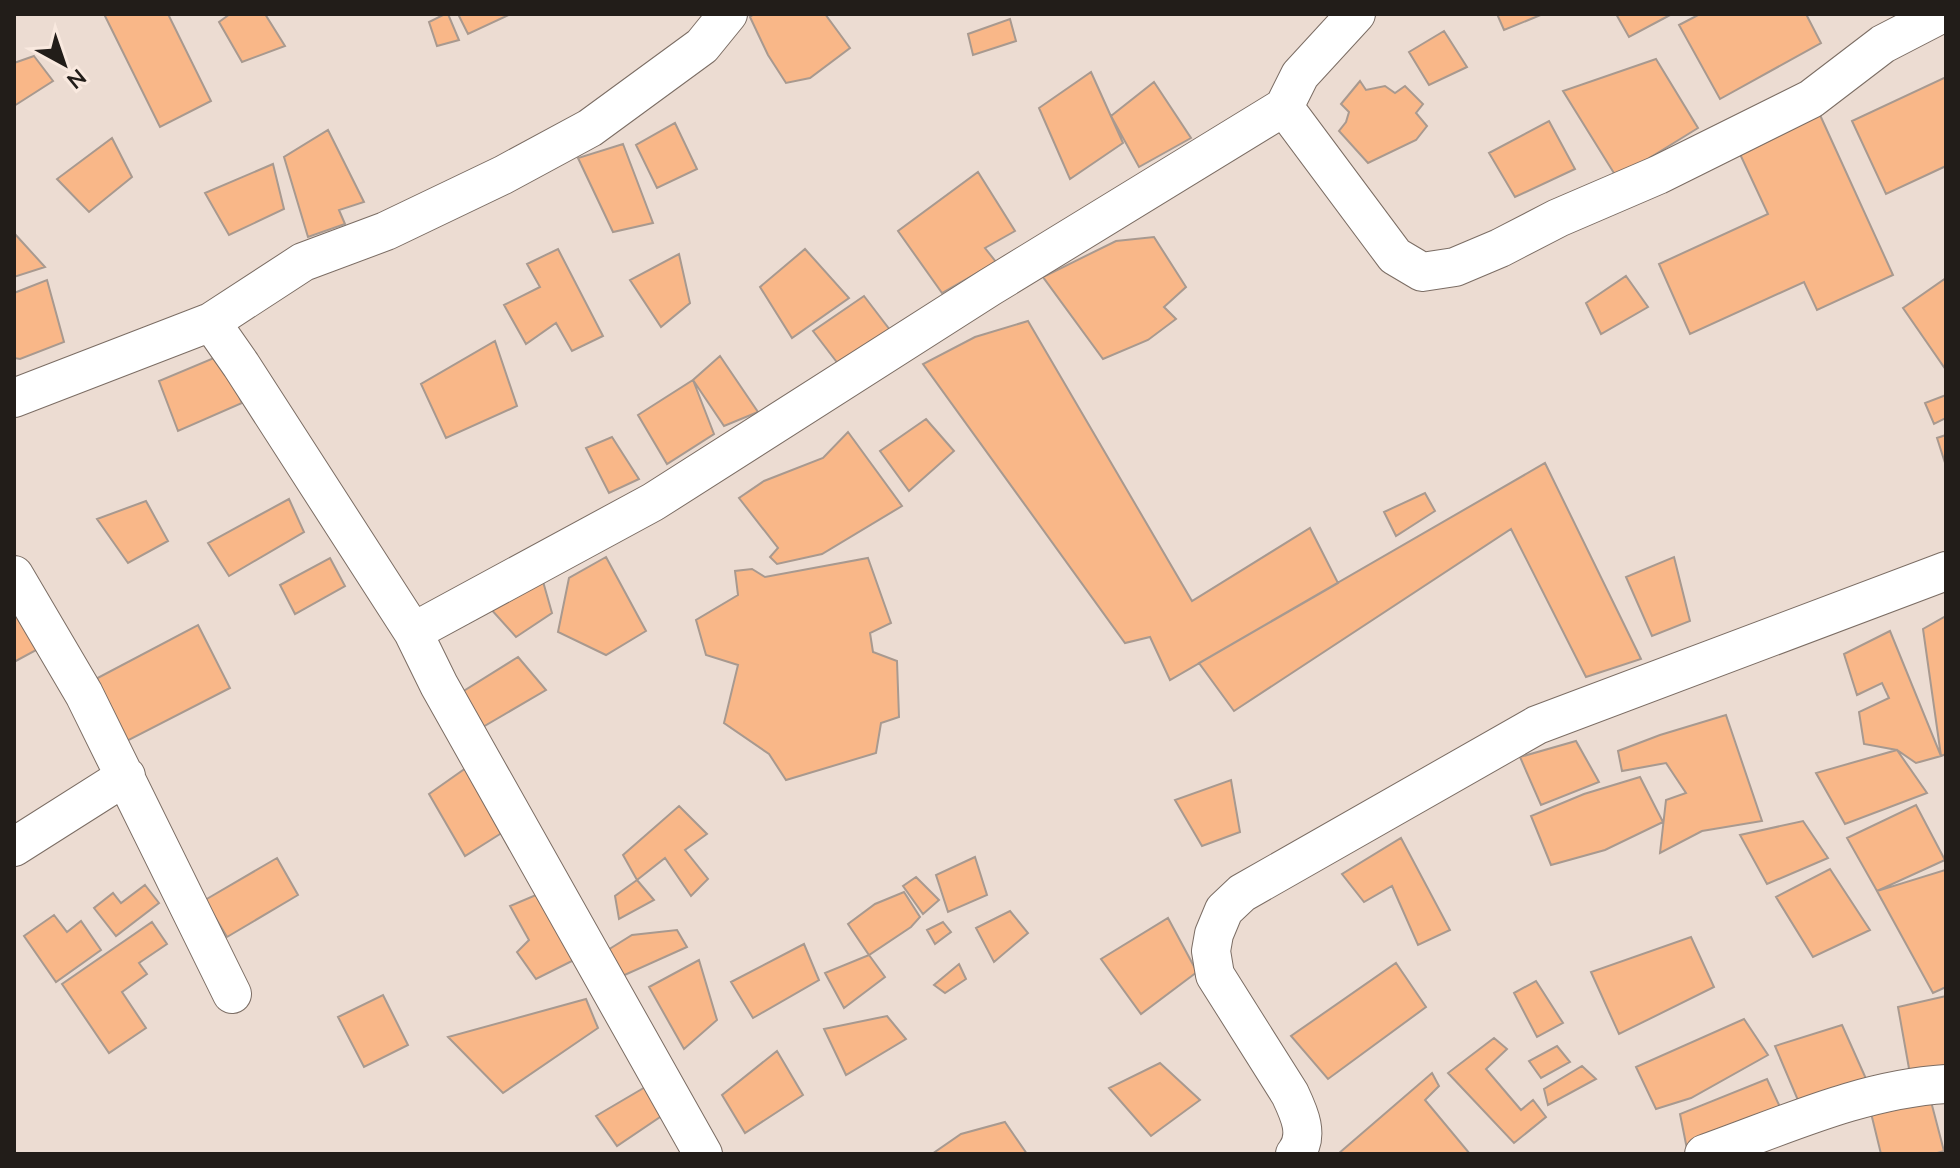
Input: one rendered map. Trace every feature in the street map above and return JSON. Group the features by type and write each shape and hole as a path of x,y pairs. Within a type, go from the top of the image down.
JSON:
{"street":[{"path":"14,398 211,322 303,262 386,231 503,175 590,128 702,46 728,14"},
{"path":"413,632 653,502 990,287 1284,107 1300,75 1356,14"},
{"path":"1284,107 1395,256 1422,272 1455,267 1500,248 1558,218 1658,175 1811,99 1883,44 1941,14"},
{"path":"211,322 413,632 439,685 703,1154"},
{"path":"1295,1154 1301,1147 1304,1133 1299,1112 1215,975 1211,951 1214,934 1224,910 1242,893 1537,725 1946,571"},
{"path":"14,575 84,694 232,994"},
{"path":"14,847 126,776"},
{"path":"1704,1154 1847,1102 1923,1085 1946,1084"}],"building":[{"path":"104,14 168,14 211,101 160,127"},
{"path":"230,14 265,14 285,46 242,62 219,22"},
{"path":"448,14 459,40 437,46 429,22"},
{"path":"458,14 511,14 468,34"},
{"path":"754,14 825,14 850,48 810,78 786,83 750,17"},
{"path":"1497,14 1543,14 1504,30"},
{"path":"1616,14 1672,14 1629,37"},
{"path":"1700,14 1806,14 1821,43 1720,99 1679,25"},
{"path":"1010,19 1016,41 973,55 968,34"},
{"path":"1444,31 1467,67 1429,85 1409,52"},
{"path":"34,56 53,81 14,106 14,63"},
{"path":"1656,59 1698,128 1617,178 1563,91"},
{"path":"1091,72 1123,143 1070,179 1039,108"},
{"path":"1946,77 1946,166 1886,194 1852,121"},
{"path":"1360,81 1366,90 1385,86 1395,93 1405,86 1423,104 1416,113 1427,126 1416,140 1368,163 1339,131 1349,112 1341,104"},
{"path":"1154,82 1191,138 1139,167 1111,116"},
{"path":"1820,115 1893,275 1817,310 1804,282 1690,334 1659,264 1768,214 1739,152"},
{"path":"1549,121 1575,169 1515,197 1489,153"},
{"path":"675,123 697,169 657,188 636,145"},
{"path":"328,130 364,202 339,210 345,224 308,237 284,157"},
{"path":"112,138 132,177 89,212 57,179"},
{"path":"623,144 653,223 613,232 578,158"},
{"path":"273,164 284,209 229,235 205,193"},
{"path":"978,172 1015,231 985,248 996,262 942,293 898,231"},
{"path":"14,233 45,267 14,277"},
{"path":"1154,237 1186,287 1164,307 1176,319 1148,340 1103,359 1043,277 1116,241"},
{"path":"558,249 603,336 572,351 556,323 526,344 504,305 540,287 527,264"},
{"path":"805,249 849,298 792,338 760,287"},
{"path":"679,254 690,303 661,327 630,280"},
{"path":"1626,276 1648,307 1601,334 1586,303"},
{"path":"1946,278 1946,370 1903,308"},
{"path":"47,280 64,342 20,359 14,358 14,293"},
{"path":"864,296 890,330 839,365 813,331"},
{"path":"1028,321 1192,601 1310,528 1338,583 1170,680 1150,637 1125,643 923,364 975,337"},
{"path":"495,341 517,406 446,438 421,384"},
{"path":"221,355 242,403 178,431 159,381"},
{"path":"720,356 758,412 724,426 693,380"},
{"path":"693,380 714,434 667,464 638,415"},
{"path":"1946,395 1946,418 1934,424 1925,403"},
{"path":"926,419 954,451 909,491 880,451"},
{"path":"848,432 902,506 822,554 777,564 770,557 778,548 739,498 764,481 823,458"},
{"path":"1946,435 1946,466 1937,438"},
{"path":"612,437 639,479 609,493 586,448"},
{"path":"1545,463 1641,659 1586,677 1511,529 1234,711 1199,663"},
{"path":"1425,493 1435,511 1396,536 1384,512"},
{"path":"289,499 304,532 229,576 208,543"},
{"path":"146,501 168,541 128,563 97,519"},
{"path":"606,557 646,631 606,655 558,632 569,578"},
{"path":"1674,557 1690,621 1652,636 1626,577"},
{"path":"330,558 345,586 295,614 280,585"},
{"path":"868,558 891,623 870,633 873,652 897,661 899,717 881,723 876,753 786,780 769,754 724,723 738,665 706,655 696,620 738,595 735,571 752,569 765,577"},
{"path":"542,578 552,613 516,637 489,607"},
{"path":"14,611 40,648 14,662"},
{"path":"1946,616 1946,754 1941,756 1923,629"},
{"path":"198,625 230,688 121,744 90,682"},
{"path":"1890,631 1941,756 1916,763 1897,750 1864,744 1859,712 1889,698 1882,683 1857,695 1844,654"},
{"path":"518,657 546,690 476,731 454,697"},
{"path":"1726,715 1762,821 1702,831 1660,853 1666,800 1686,793 1666,763 1622,771 1618,751"},
{"path":"1576,741 1599,782 1541,805 1520,757"},
{"path":"1897,750 1927,793 1845,824 1816,773"},
{"path":"473,763 508,829 465,856 429,794"},
{"path":"1640,777 1663,822 1605,850 1551,865 1531,816 1584,794"},
{"path":"1231,780 1240,832 1202,846 1175,800"},
{"path":"1916,805 1945,860 1877,891 1847,838"},
{"path":"679,806 707,834 685,850 708,879 691,896 665,858 637,880 623,855"},
{"path":"1803,821 1828,858 1767,884 1740,835"},
{"path":"1401,838 1450,930 1418,945 1392,886 1364,902 1342,874"},
{"path":"975,857 987,895 948,912 936,875"},
{"path":"277,858 298,895 227,937 205,900"},
{"path":"1830,869 1870,930 1813,957 1776,897"},
{"path":"1945,870 1946,987 1933,993 1877,891"},
{"path":"916,877 939,900 923,914 903,886"},
{"path":"637,880 654,900 619,919 615,896"},
{"path":"145,885 159,903 116,936 94,908 113,893 121,903"},
{"path":"543,892 578,958 536,979 517,952 529,940 510,906"},
{"path":"904,892 920,917 911,927 869,955 848,924 875,904"},
{"path":"1010,911 1028,933 994,962 976,928"},
{"path":"54,915 67,932 81,921 101,950 56,982 24,936"},
{"path":"1168,918 1197,972 1141,1014 1101,959"},
{"path":"152,922 167,944 139,963 147,974 122,992 146,1028 109,1053 62,984"},
{"path":"943,922 951,932 935,944 927,930"},
{"path":"677,930 687,947 618,978 603,953 632,935"},
{"path":"1691,937 1714,987 1619,1034 1591,972"},
{"path":"804,944 819,980 753,1018 731,982"},
{"path":"869,955 885,977 844,1008 825,973"},
{"path":"699,960 717,1020 684,1049 649,987"},
{"path":"1396,963 1426,1007 1328,1079 1291,1036"},
{"path":"959,964 966,979 945,993 934,985"},
{"path":"1536,981 1563,1023 1537,1037 1514,993"},
{"path":"383,995 408,1045 364,1067 338,1017"},
{"path":"1946,996 1946,1068 1910,1074 1898,1007"},
{"path":"586,999 598,1028 503,1093 448,1037"},
{"path":"887,1016 906,1039 846,1075 824,1029"},
{"path":"1744,1019 1768,1055 1691,1098 1656,1109 1636,1067"},
{"path":"1842,1025 1867,1081 1800,1105 1775,1046"},
{"path":"1494,1038 1507,1049 1486,1069 1521,1110 1533,1100 1546,1117 1514,1143 1448,1073"},
{"path":"1557,1046 1570,1062 1541,1078 1529,1061"},
{"path":"777,1051 803,1095 745,1133 722,1095"},
{"path":"1160,1063 1200,1100 1151,1136 1109,1088"},
{"path":"1582,1066 1596,1079 1548,1105 1544,1089"},
{"path":"1432,1073 1439,1086 1425,1100 1470,1154 1338,1154"},
{"path":"1767,1079 1786,1120 1688,1154 1680,1114"},
{"path":"647,1086 666,1113 617,1146 596,1116"},
{"path":"1928,1090 1944,1151 1934,1154 1881,1154 1870,1109"},
{"path":"1005,1122 1027,1154 932,1154 961,1134"}]}
